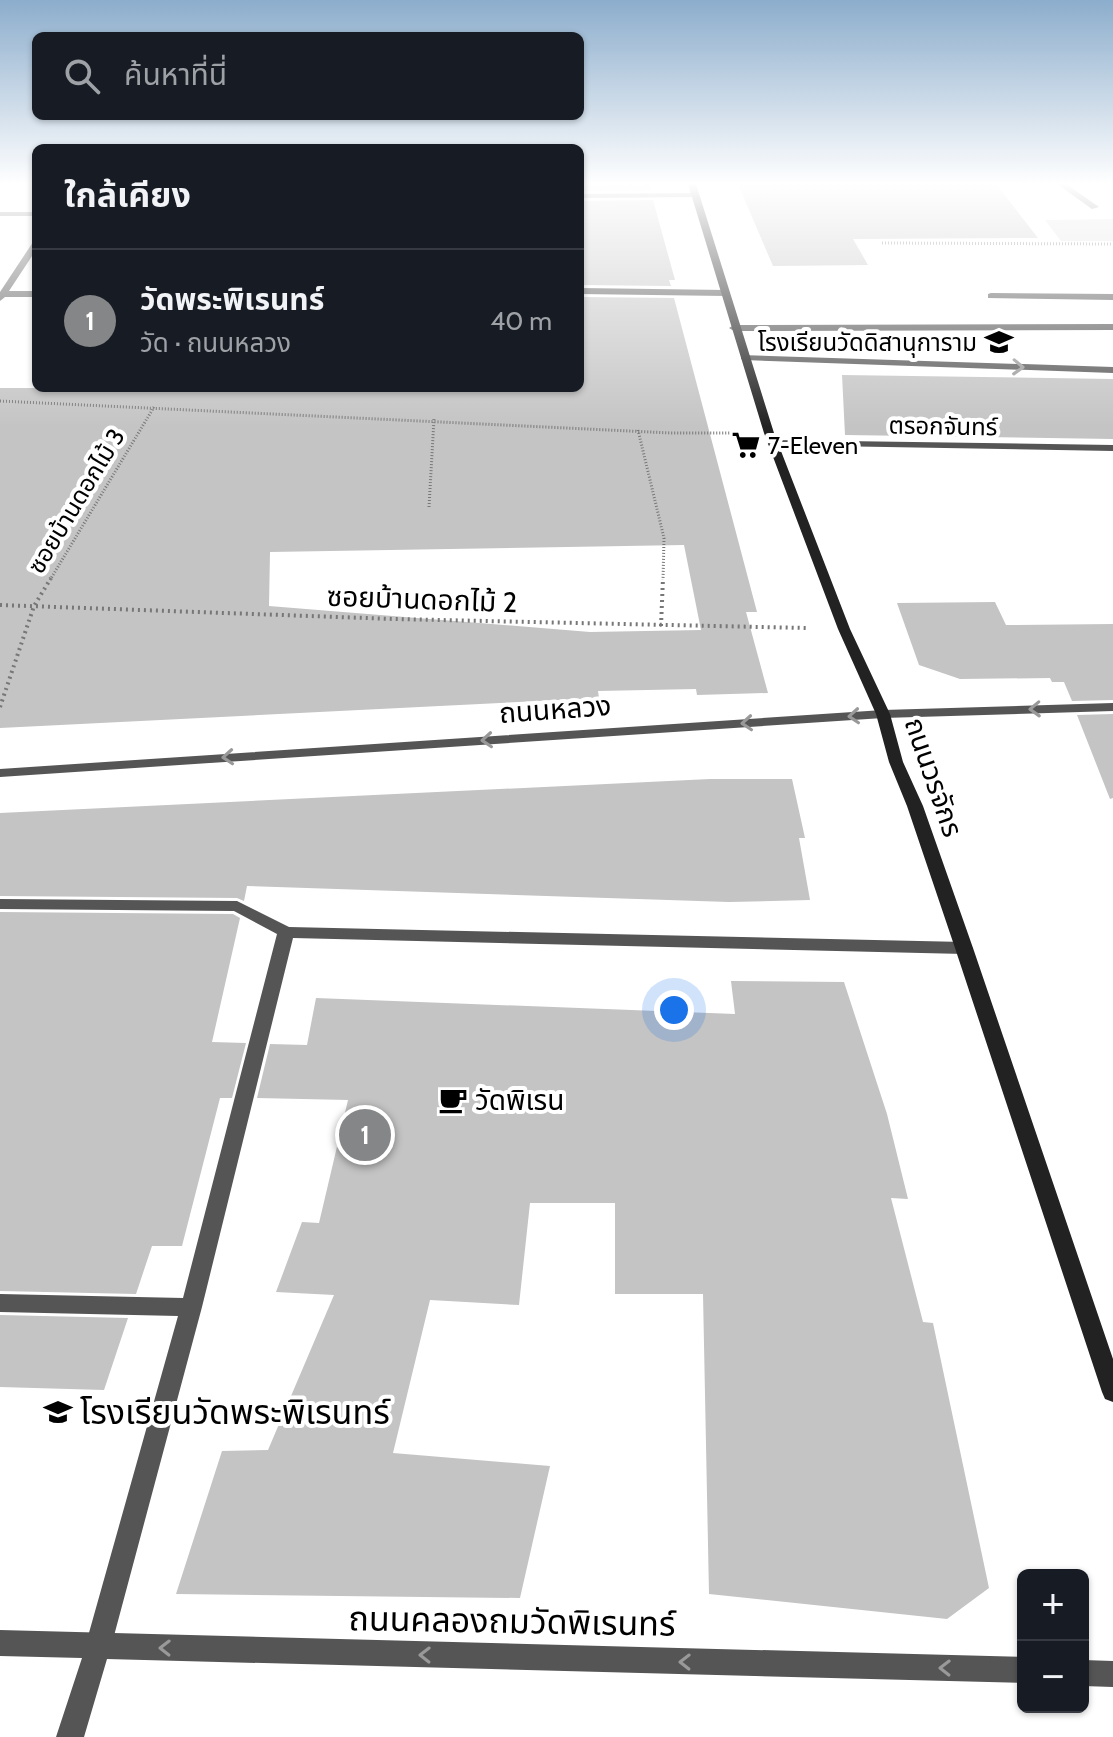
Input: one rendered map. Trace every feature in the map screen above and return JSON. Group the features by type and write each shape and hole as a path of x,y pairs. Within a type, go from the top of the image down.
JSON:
{"main road":[{"name":"ถนนวรจักร","path":"717,265 734,328 771,438 844,629 883,714 896,762 915,806 964,948 1113,1392"}],"street":[{"path":"1,296 22,265"},
{"path":"584,291 726,293"},
{"path":"1,296 32,294"},
{"path":"991,296 1113,297"},
{"path":"734,328 1113,327"},
{"path":"744,357 1113,370"},
{"name":"ตรอกจันทร์","path":"771,438 1113,448"},
{"name":"ถนนหลวง","path":"0,773 883,714 1113,707"},
{"path":"0,904 237,906 286,932 964,948"},
{"path":"70,1737 98,1647 191,1307 286,932"},
{"path":"0,1303 191,1307"},
{"name":"ถนนคลองถมวัดพิเรนทร์","path":"0,1643 1017,1670"},
{"path":"1089,1673 1113,1674"}],"path":[{"path":"0,401 434,419 771,438"},
{"name":"ซอยบ้านดอกไม้ 3","path":"0,707 34,606 155,406"},
{"path":"429,507 434,419"},
{"path":"638,430 664,538 661,626"},
{"name":"ซอยบ้านดอกไม้ 2","path":"0,605 844,629"}],"building":[{"path":"584,265 671,265 675,280 669,280 671,286 584,285"},
{"path":"773,265 862,265 773,266"},
{"path":"584,297 674,298 757,612 746,612 768,693 697,695 696,689 598,691 599,698 0,728 0,388 32,388 32,392 584,392","holes":["684,545 701,630 590,632 269,606 270,552"]},
{"path":"842,375 1113,379 1113,439 845,435"},
{"path":"995,602 1006,625 1113,624 1113,700 1072,701 1064,682 1052,682 1050,678 960,679 919,665 897,603"},
{"path":"1113,714 1113,798 1110,799 1077,715"},
{"path":"710,779 792,779 805,838 799,838 810,900 729,902 247,886 244,901 237,898 0,896 0,813"},
{"path":"0,912 233,914 240,918 212,1042 246,1043 232,1098 220,1098 182,1246 152,1246 136,1294 0,1291"},
{"path":"731,981 844,982 887,1114 908,1199 891,1198 923,1322 933,1323 989,1588 947,1619 709,1594 703,1294 615,1294 615,1203 530,1203 519,1305 430,1300 393,1453 550,1466 520,1598 176,1594 222,1451 268,1450 334,1295 276,1292 302,1222 319,1223 348,1100 257,1098 270,1044 307,1045 316,998 735,1014"},
{"path":"0,1315 128,1318 104,1390 0,1387"}],"place":[{"name":"โรงเรียนวัดดิสานุการาม","path":"999,342"},
{"name":"7-Eleven","path":"746,445"},
{"name":"วัดพิเรน","path":"453,1100"},
{"name":"วัดพระพิเรนทร์","path":"365,1135"},
{"name":"โรงเรียนวัดพระพิเรนทร์","path":"58,1412"}]}
